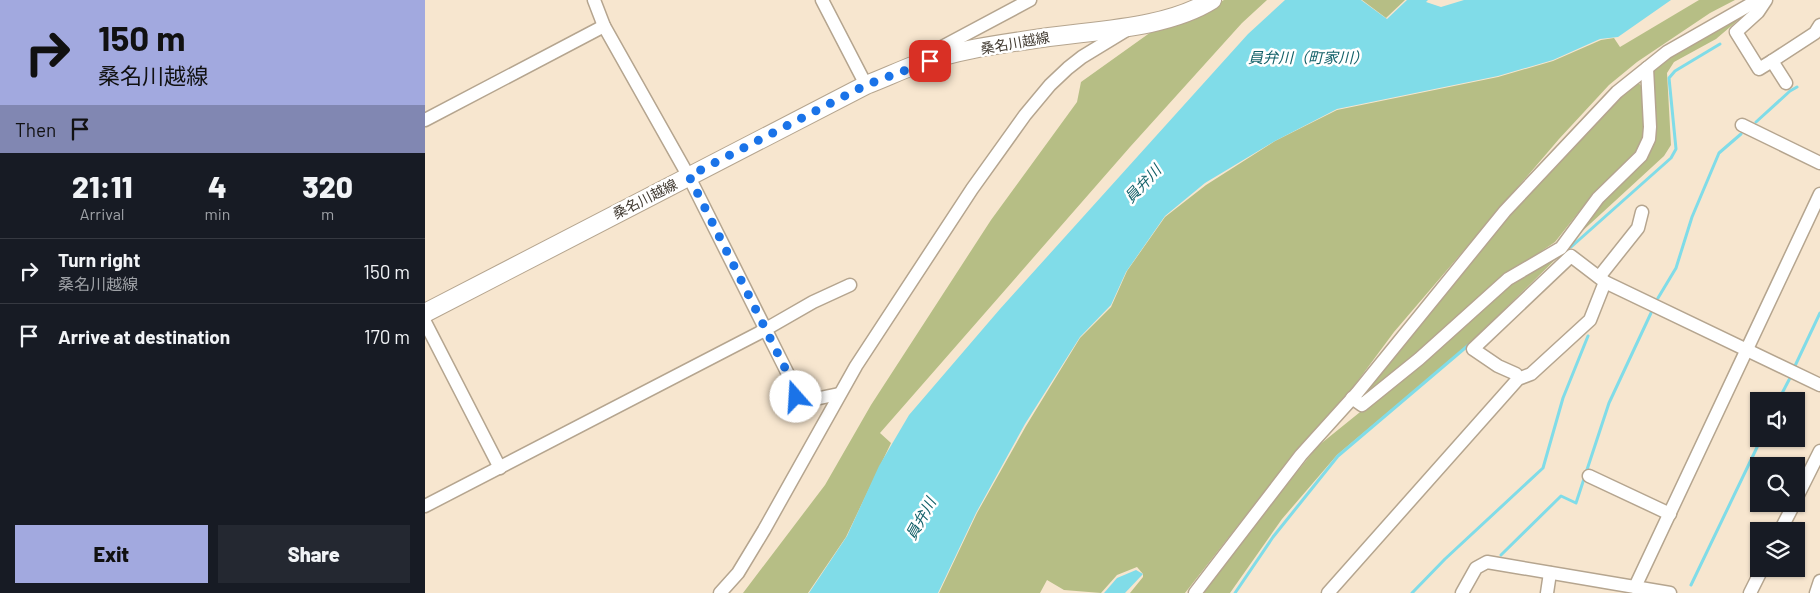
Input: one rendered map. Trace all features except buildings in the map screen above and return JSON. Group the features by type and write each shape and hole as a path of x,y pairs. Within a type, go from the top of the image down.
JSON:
{"main road":[{"name":"桑名川越線","path":"425,313 866,85 917,65 957,53 1031,39 1135,25 1200,7 1211,0"}],"street":[{"path":"595,0 604,26 689,176 766,328 795,388 796,397 815,398 839,394"},
{"path":"822,0 866,85"},
{"path":"917,65 940,48 1030,0"},
{"path":"1199,591 1301,455 1352,398 1505,211 1617,92 1667,52 1758,0"},
{"path":"1766,0 1758,12 1736,32 1759,69 1815,33 1820,25"},
{"path":"720,593 738,573 764,530 839,394 972,189 1025,115 1050,85 1082,58 1135,25"},
{"path":"425,120 604,26"},
{"path":"1772,61 1786,83"},
{"path":"1518,379 1516,374 1498,366 1473,348 1566,252 1598,198 1641,156 1649,139 1647,68"},
{"path":"1743,125 1820,163"},
{"path":"1635,587 1820,194"},
{"path":"1328,593 1518,379 1531,374 1590,320 1602,280 1638,228 1642,212"},
{"path":"1566,252 1602,280 1820,385"},
{"path":"1352,398 1361,405 1419,359 1508,279 1566,252"},
{"path":"425,506 813,302 850,285"},
{"path":"425,322 500,468"},
{"path":"1805,481 1820,451"},
{"path":"1589,476 1669,514"},
{"path":"1462,593 1476,568 1482,563 1494,563 1670,593"},
{"path":"1547,593 1550,573"},
{"path":"1750,593 1758,577"},
{"path":"1816,593 1820,581"}],"green space":[{"path":"1224,0 1267,0 1242,23 1130,147 880,433 891,443 846,537 808,593 743,593 825,485 871,405 991,220 1077,102 1081,82 1151,32 1199,14"},
{"path":"1362,0 1405,0 1386,18"},
{"path":"1699,0 1735,0 1710,13 1637,62 1609,85 1559,139 1394,332 1351,390 1287,463 1185,593 1130,593 1143,577 1143,574 1137,567 1117,575 1101,593 1064,590 1047,580 1040,593 939,593 977,513 1026,426 1080,338 1111,307 1127,271 1165,217 1206,185 1275,141 1337,110 1498,77 1553,61 1601,40 1614,38 1620,47"},
{"path":"1757,4 1716,39 1674,62 1667,73 1671,145 1664,156 1578,235 1597,202 1628,175 1650,152 1654,139 1653,70 1660,62"},
{"path":"1637,81 1644,89 1645,133 1643,143 1631,157 1593,194 1555,242 1503,277 1362,402 1356,398 1457,275 1526,195 1598,118"},
{"path":"1562,253 1468,345 1337,455 1282,519 1230,593 1198,593 1318,446 1375,400 1499,291"}],"water":[{"name":"員弁川（町家川）","path":"1285,0 1361,0 1387,19 1407,0 1428,0 1426,2 1441,7 1464,0 1671,0 1618,37 1600,39 1553,60 1498,76 1337,109 1275,141 1205,183 1165,216 1126,272 1111,305 1080,337 1025,424 976,513 938,593 809,593 847,536 879,466 909,415 1000,309 1248,34"},
{"path":"1136,570 1143,574 1125,593 1104,593 1117,578"}],"waterway":[{"path":"1571,247 1671,158 1676,149 1669,78 1675,71 1720,44"},
{"path":"1756,122 1790,91 1797,87"},
{"path":"1658,298 1676,268 1692,217 1719,153 1741,134"},
{"path":"1501,555 1561,496 1576,503 1609,403 1651,313"},
{"path":"1794,368 1820,313"},
{"path":"1412,593 1445,559 1543,468 1563,398 1588,336"},
{"path":"1235,593 1273,537 1338,456 1471,343"},
{"path":"1783,392 1791,376"},
{"path":"1691,585 1757,447"}],"route":[{"path":"796,397 795,388 766,328 689,176 866,85 930,61"}],"water label":[{"name":"員弁川","path":"1143,184"},
{"name":"員弁川","path":"921,519"}]}
